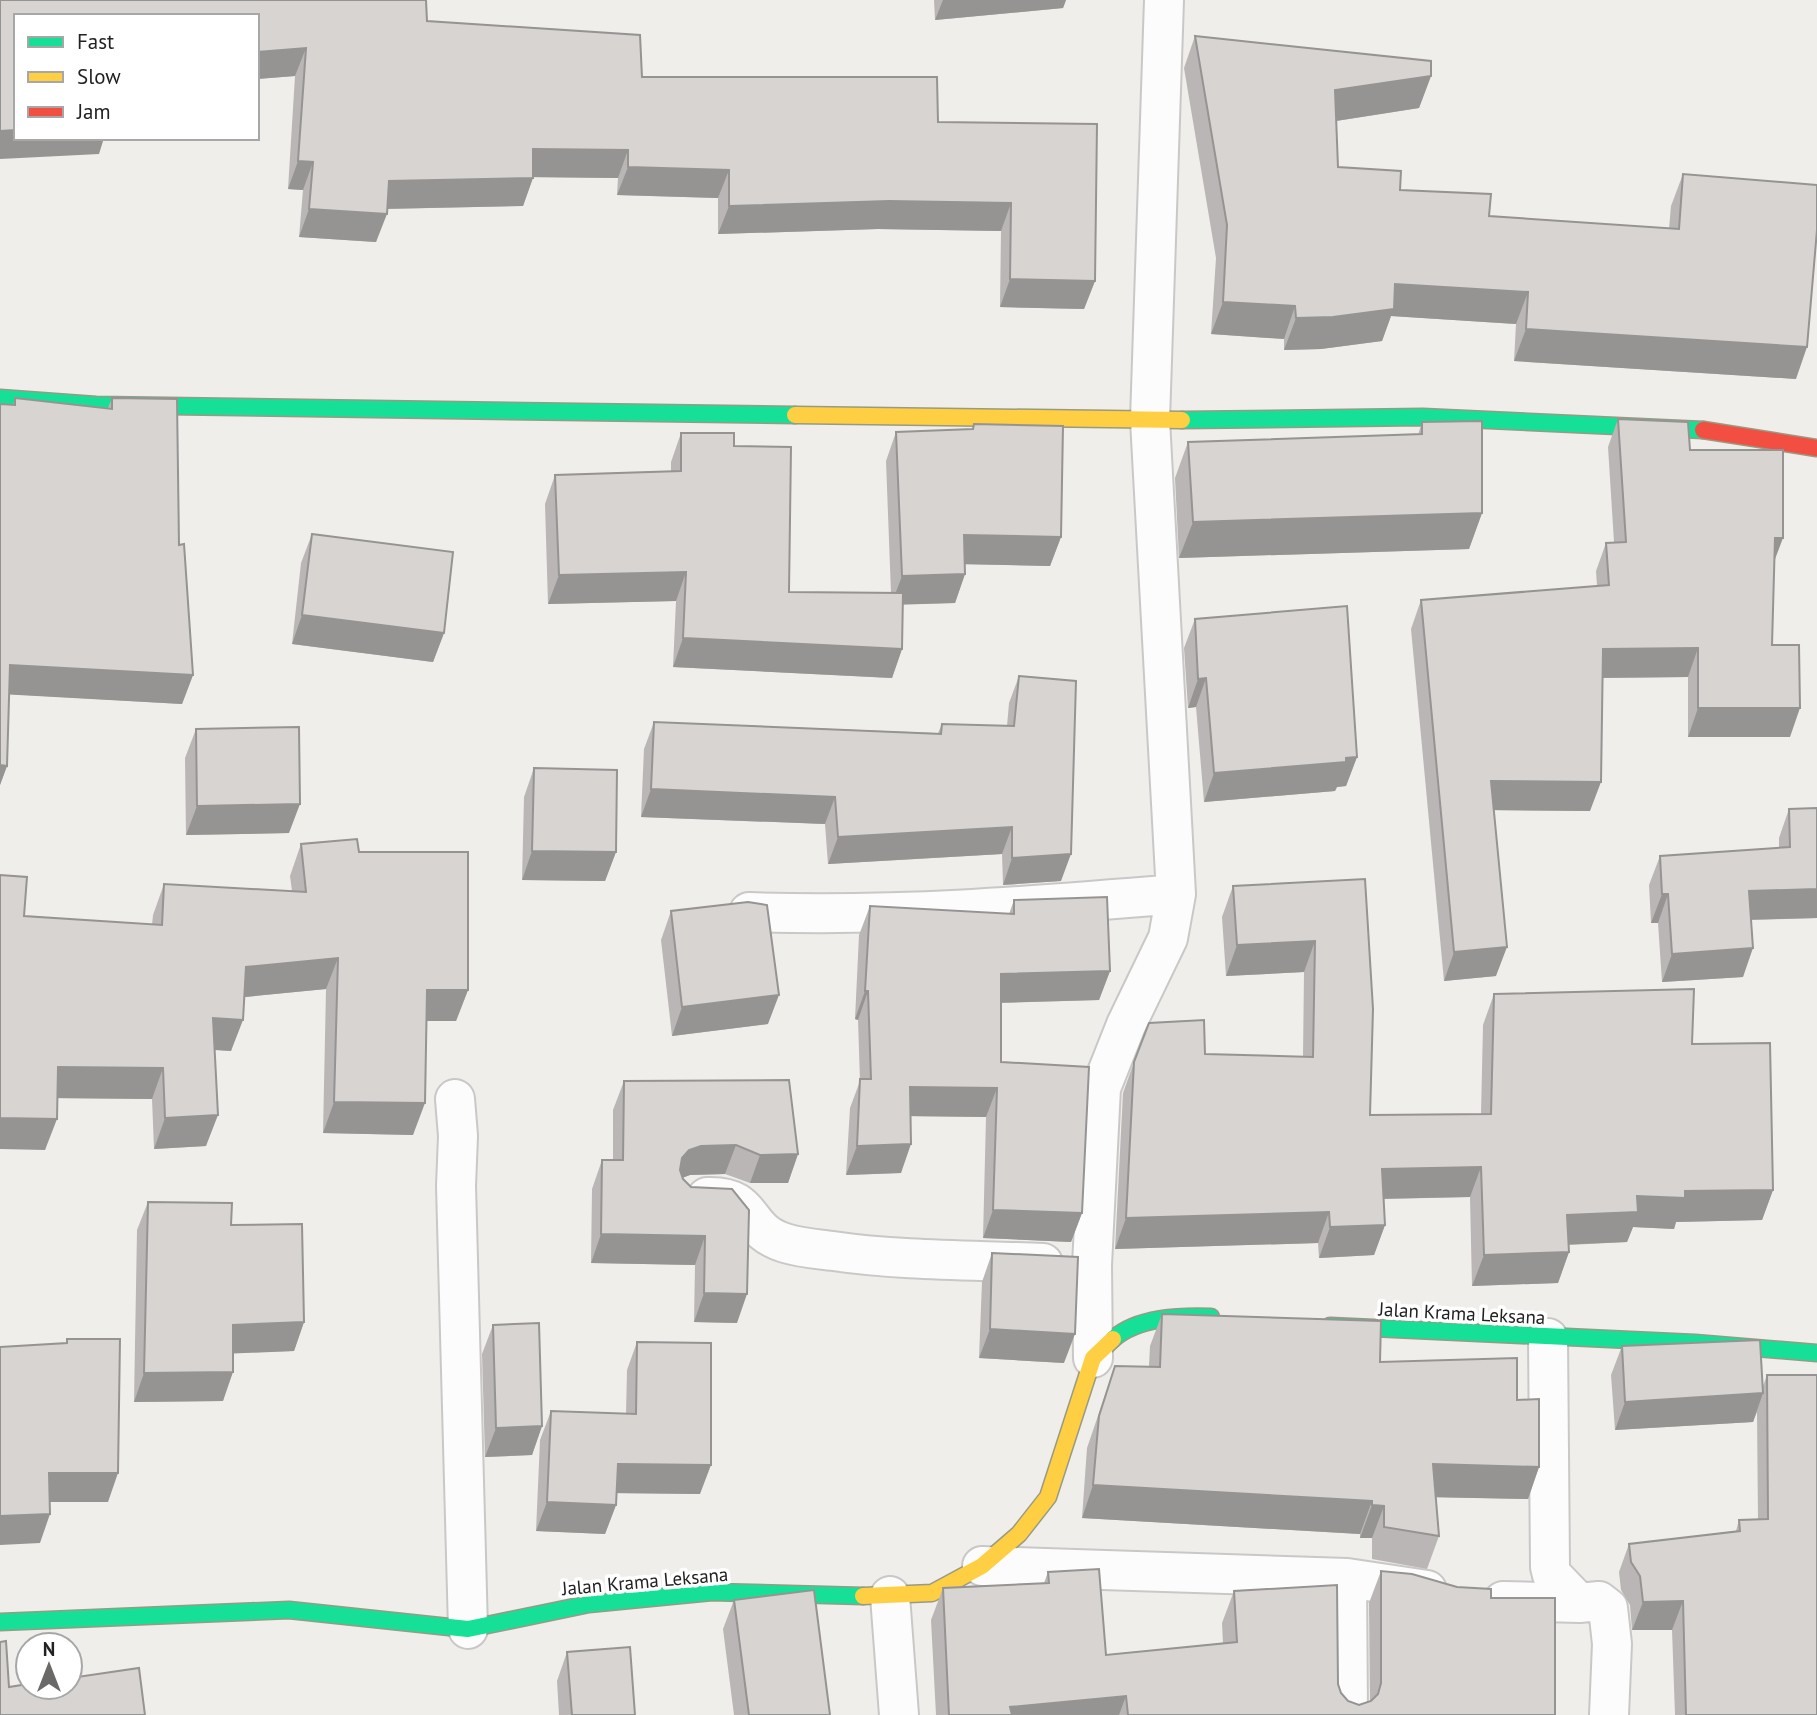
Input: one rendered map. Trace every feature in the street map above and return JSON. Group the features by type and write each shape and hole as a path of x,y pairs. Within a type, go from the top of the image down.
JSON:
{"street":[{"path":"1093,1359 1092,1265 1101,1088 1126,1025 1168,938 1176,894 1150,420 1164,0"},
{"path":"0,398 96,405 1150,420 1423,417 1725,431 1817,448"},
{"path":"749,912 832,915 1006,909 1176,894"},
{"path":"455,1098 468,1629"},
{"path":"691,1197 726,1196 733,1199 740,1203 761,1232 797,1247 862,1255 1092,1265"},
{"name":"Jalan Krama Leksana","path":"0,1622 289,1610 468,1629 589,1604 712,1592 890,1596 932,1592 982,1566 1019,1534 1048,1497 1093,1359 1121,1332 1173,1316 1233,1318"},
{"name":"Jalan Krama Leksana","path":"1313,1324 1447,1335 1724,1344 1817,1353"},
{"path":"1548,1338 1550,1567 1552,1575 1579,1603"},
{"path":"982,1566 1347,1578 1405,1585 1466,1600 1579,1603 1599,1601 1610,1616 1609,1715"},
{"path":"1347,1578 1348,1715"},
{"path":"890,1596 899,1715"}],"building":[{"path":"0,0 426,0 427,21 640,35 642,77 937,77 938,122 1097,124 1095,281 1010,279 1011,203 889,201 729,206 729,170 628,167 628,150 533,149 533,178 389,181 387,214 309,209 313,162 298,161 306,48 259,52 259,14 14,14 14,130 0,131"},
{"path":"1195,36 1431,61 1431,76 1335,90 1338,167 1401,171 1400,190 1491,194 1489,216 1679,229 1683,174 1817,185 1817,230 1807,347 1526,329 1528,292 1395,284 1394,309 1333,317 1296,318 1295,306 1223,302 1227,225"},
{"path":"15,398 112,409 112,398 177,399 179,545 184,544 193,675 10,665 7,766 0,765 0,404 15,405"},
{"path":"1618,419 1688,422 1690,450 1783,450 1783,538 1775,538 1772,645 1799,645 1800,708 1698,708 1698,648 1603,649 1601,782 1491,781 1507,947 1454,952 1421,600 1609,585 1606,543 1626,542"},
{"path":"1482,421 1482,513 1193,522 1188,442 1422,434 1422,422"},
{"path":"974,424 1063,426 1061,537 964,535 965,574 902,576 896,432 973,429"},
{"path":"681,433 734,433 734,446 791,447 789,592 903,593 902,649 683,638 686,572 559,575 555,475 681,471"},
{"path":"312,534 453,552 444,633 302,615"},
{"path":"1347,606 1357,757 1346,758 1346,762 1214,773 1206,678 1198,679 1195,619"},
{"path":"1019,676 1076,681 1071,854 1012,858 1012,827 838,837 835,797 651,789 654,722 941,734 942,724 1014,726"},
{"path":"299,727 300,804 197,806 196,729"},
{"path":"534,768 617,770 616,852 532,851"},
{"path":"1817,808 1817,889 1749,891 1753,948 1672,954 1668,894 1662,894 1660,856 1790,847 1789,809"},
{"path":"357,839 359,852 468,852 468,990 427,990 425,1103 334,1102 338,958 246,967 243,1020 213,1018 218,1115 165,1118 163,1068 58,1067 57,1119 0,1118 0,875 27,877 24,916 162,925 164,884 306,892 301,844"},
{"path":"1365,879 1373,1009 1370,1115 1491,1114 1494,994 1694,989 1692,1044 1770,1043 1773,1190 1685,1191 1685,1198 1637,1196 1638,1212 1567,1215 1569,1252 1484,1255 1481,1167 1382,1169 1385,1225 1330,1227 1329,1212 1126,1218 1134,1062 1149,1023 1204,1020 1205,1054 1313,1057 1315,941 1237,945 1233,886"},
{"path":"1107,897 1110,971 1001,974 1001,1062 1089,1067 1082,1213 993,1210 997,1088 910,1087 911,1144 857,1146 860,1079 871,1079 868,991 865,991 870,906 1014,914 1014,900"},
{"path":"748,902 767,905 779,995 682,1007 671,911"},
{"path":"789,1080 798,1154 760,1155 736,1145 701,1146 689,1150 682,1158 680,1170 683,1179 691,1187 732,1189 749,1210 747,1294 704,1293 705,1236 601,1234 602,1160 623,1160 624,1081"},
{"path":"148,1202 232,1203 231,1225 302,1224 304,1322 233,1325 233,1372 144,1373"},
{"path":"992,1253 1078,1257 1075,1334 990,1329"},
{"path":"1162,1314 1381,1321 1380,1362 1517,1358 1517,1400 1539,1399 1539,1467 1433,1464 1439,1536 1384,1527 1384,1506 1372,1505 1372,1501 1093,1485 1099,1416 1115,1366 1160,1367"},
{"path":"539,1323 542,1426 496,1428 493,1325"},
{"path":"67,1339 120,1339 118,1473 49,1473 50,1514 0,1516 0,1347 67,1343"},
{"path":"1760,1340 1763,1393 1625,1402 1622,1346"},
{"path":"637,1342 711,1343 711,1465 618,1464 616,1505 547,1502 551,1411 636,1414"},
{"path":"1767,1375 1817,1375 1817,1715 1686,1715 1683,1601 1643,1602 1640,1576 1631,1562 1629,1544 1740,1531 1739,1520 1768,1519"},
{"path":"1099,1569 1106,1655 1237,1642 1234,1591 1337,1585 1338,1684 1348,1701 1359,1705 1371,1701 1378,1694 1381,1683 1381,1571 1412,1574 1457,1587 1491,1589 1491,1598 1555,1598 1555,1715 1128,1715 1126,1696 1010,1707 1012,1715 949,1715 943,1588 1049,1583 1048,1572"},
{"path":"814,1590 830,1715 749,1715 734,1600"},
{"path":"6,1641 9,1687 14,1686 14,1701 84,1701 84,1676 139,1668 145,1715 0,1715 0,1642"},
{"path":"630,1647 635,1715 572,1715 567,1652"}],"traffic: fast":[{"path":"0,398 96,405 795,415"},
{"path":"1182,420 1423,417 1703,430"},
{"path":"1113,1339 1134,1326 1160,1319 1211,1317"},
{"path":"1330,1326 1695,1343 1817,1353"},
{"path":"0,1622 289,1610 468,1629 589,1604 712,1592 863,1596"}],"traffic: slow":[{"path":"795,415 1182,420"},
{"path":"863,1596 932,1593 982,1566 1019,1534 1048,1497 1093,1358 1113,1339"}],"traffic: jam":[{"path":"1703,430 1817,448"}]}
